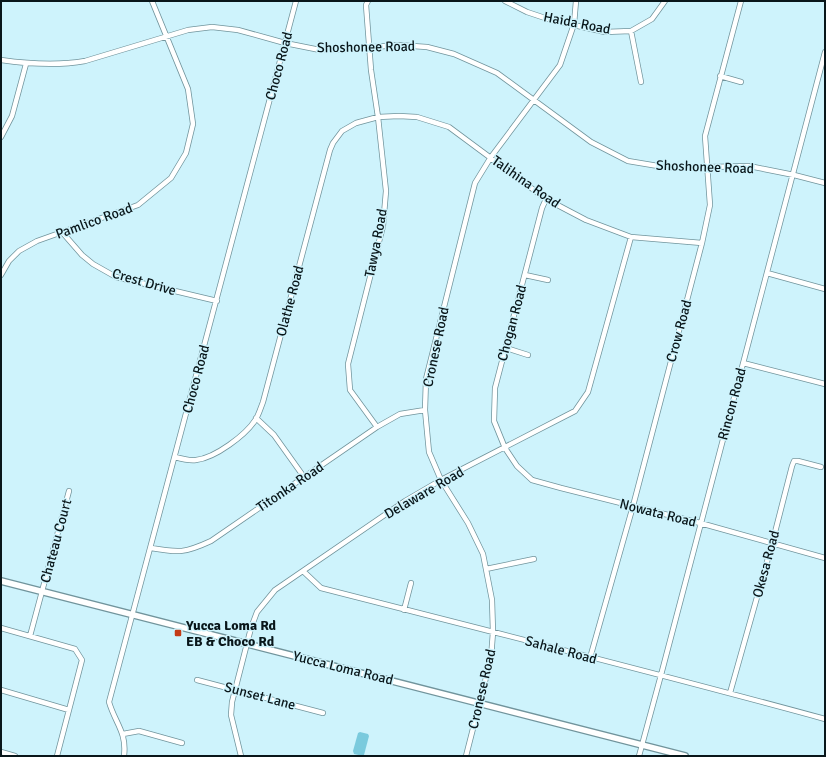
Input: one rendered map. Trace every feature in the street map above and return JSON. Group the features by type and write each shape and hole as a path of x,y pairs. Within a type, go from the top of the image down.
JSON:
{"main road":[{"name":"Yucca Loma Road","path":"1,581 685,756"}],"street":[{"name":"Pamlico Road","path":"1,275 9,261 18,251 37,241 138,205 171,178 186,153 193,124 188,89 152,1"},
{"name":"Choco Road","path":"124,756 125,748 123,734 112,713 110,702 296,1"},
{"name":"Tawya Road","path":"368,1 366,5 369,47 386,191 383,226 348,364 350,390 377,427"},
{"name":"Haida Road","path":"505,1 527,12 551,20 605,32 631,31 652,19 665,1"},
{"name":"Cronese Road","path":"466,756 491,658 493,632 492,600 483,554 468,523 441,480 430,452 425,410 426,379 475,183 491,157 560,65 574,24 576,1"},
{"name":"Crow Road","path":"590,658 633,506 702,243 710,205 705,136 741,1"},
{"name":"Shoshonee Road","path":"1,60 26,64 70,64 85,61 188,30 221,27 320,50 398,46 428,47 454,54 497,73 533,101 591,142 628,161 670,168 749,166 825,183"},
{"path":"631,31 641,82"},
{"name":"Rincon Road","path":"639,756 794,175 825,52"},
{"path":"1,137 12,116 26,64"},
{"path":"720,76 741,82"},
{"name":"Talihina Road","path":"378,117 417,117 449,127 546,199 586,220 631,237 702,243"},
{"name":"Olathe Road","path":"175,457 198,460 209,457 238,437 250,427 256,418 263,402 330,150 338,136 348,126 378,117"},
{"name":"Chogan Road","path":"505,448 494,421 495,388 542,208 546,199"},
{"name":"Crest Drive","path":"62,232 82,256 116,277 217,301"},
{"name":"Delaware Road","path":"241,756 231,715 235,690 257,612 275,590 405,501 441,480 575,411 588,392 631,237"},
{"path":"767,273 825,289"},
{"path":"524,276 548,280"},
{"path":"506,348 528,355"},
{"path":"743,363 825,384"},
{"name":"Titonka Road","path":"151,548 176,552 192,550 211,541 377,427 400,414 425,410"},
{"path":"256,418 274,434 304,477"},
{"name":"Nowata Road","path":"505,448 517,466 532,480 700,523 825,558"},
{"name":"Okesa Road","path":"730,693 794,461 821,467"},
{"name":"Chateau Court","path":"30,636 69,491"},
{"path":"486,569 534,559"},
{"name":"Sahale Road","path":"303,571 321,588 661,675 825,719"},
{"path":"404,610 411,583"},
{"path":"1,628 75,649 82,660 57,756"},
{"name":"Sunset Lane","path":"197,680 323,713"},
{"path":"1,690 69,710"},
{"path":"123,734 139,731 182,743"},
{"path":"1,752 14,756"}],"shaded area":[{"path":"358,733 368,734 369,736 363,756 354,754 353,751"}],"place":[{"name":"Yucca Loma Rd EB & Choco Rd","path":"178,633"}]}
